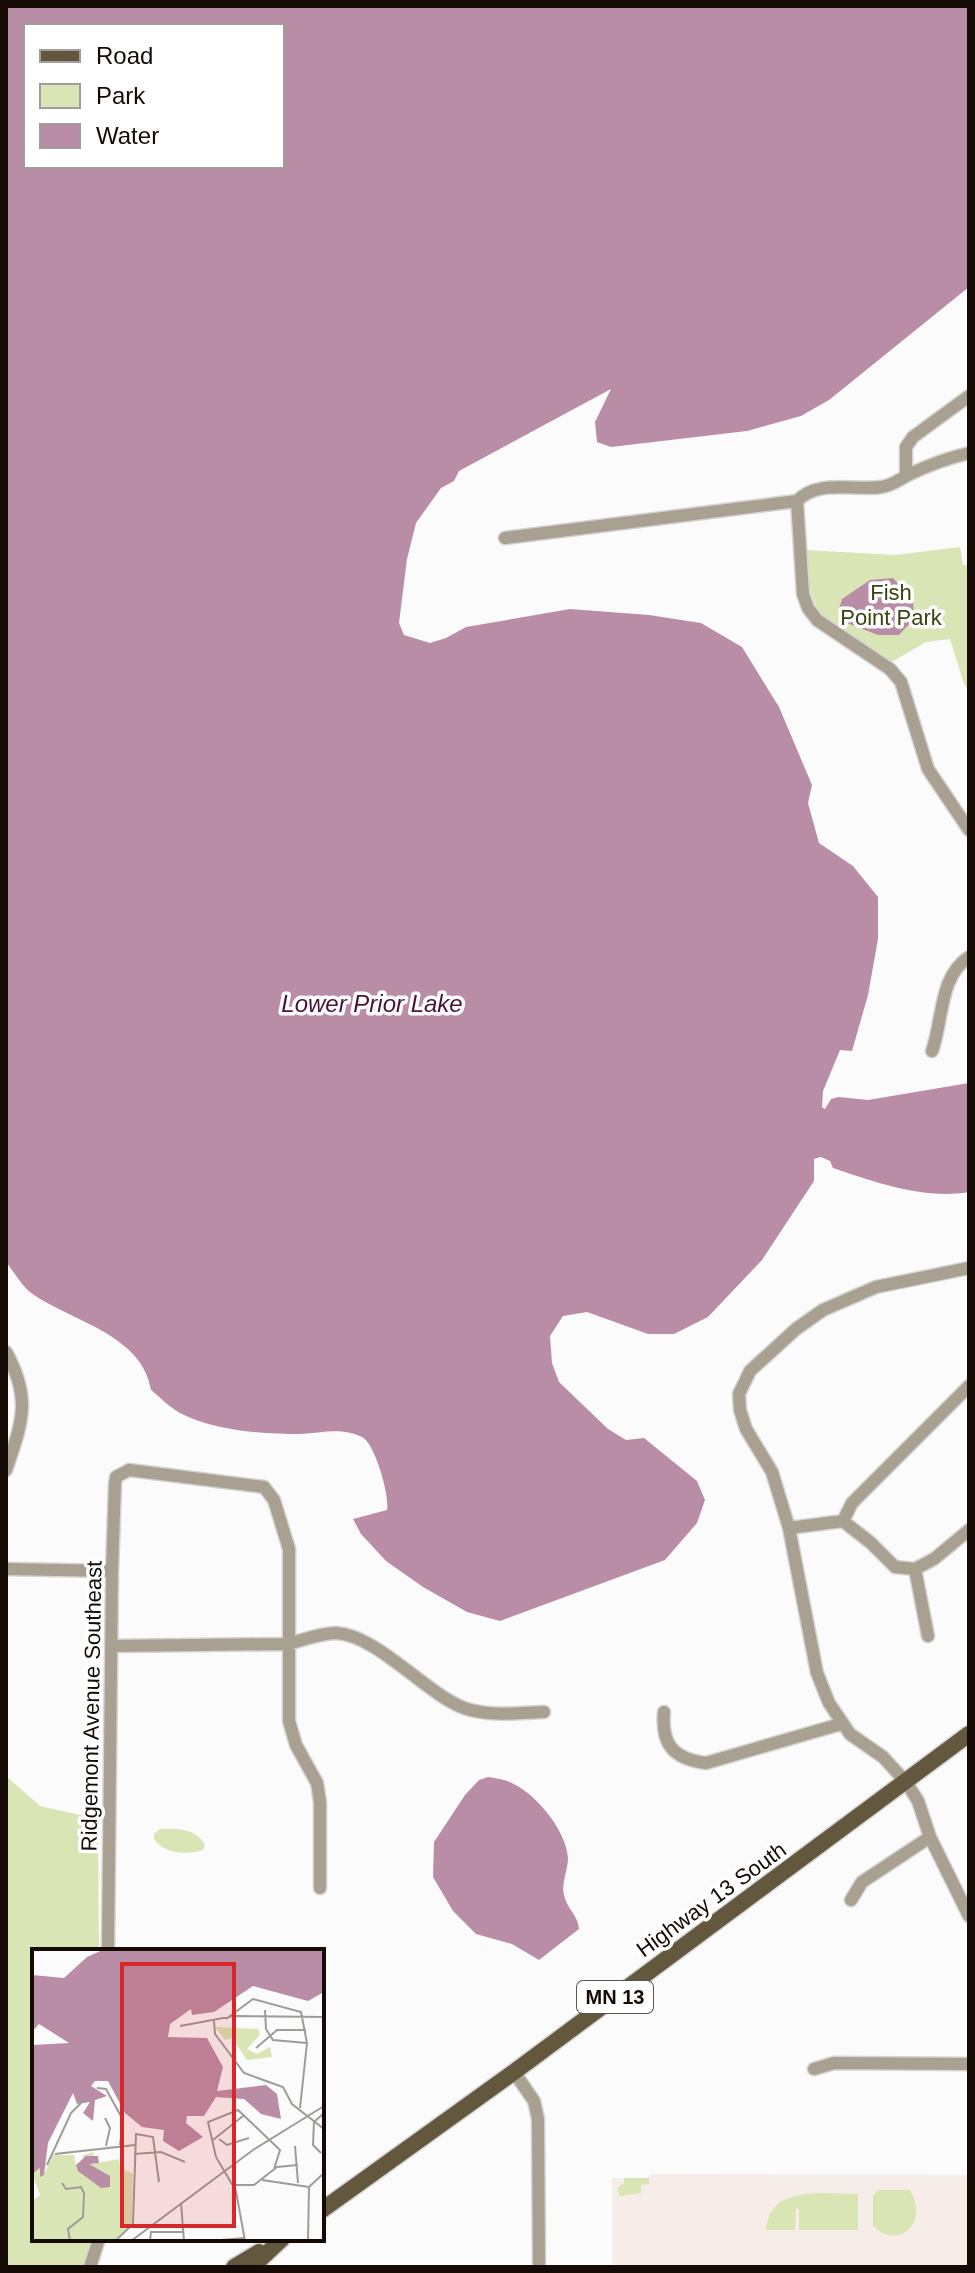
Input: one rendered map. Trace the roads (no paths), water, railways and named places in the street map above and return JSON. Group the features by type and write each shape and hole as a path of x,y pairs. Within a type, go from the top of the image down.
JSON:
{"main road":[{"name":"Highway 13 South","path":"324,2209 514,2072 969,1734"},
{"path":"234,2267 275,2244"},
{"path":"252,2267 275,2244"}],"street":[{"path":"906,476 906,447 913,437 969,396"},
{"path":"505,538 797,501 804,493 816,488 881,487 943,459 969,453"},
{"path":"797,501 803,594 808,608 817,620 890,669 901,682 928,769 969,830"},
{"path":"932,1051 938,1036 940,1012 957,964 969,957"},
{"path":"969,1268 876,1287 823,1310 796,1329 750,1371 739,1394 746,1429 772,1472 789,1528 817,1673 841,1724 883,1757 906,1782 918,1801 930,1837 969,1916"},
{"path":"6,1352 24,1406 21,1427 6,1470"},
{"path":"843,1521 852,1503 969,1386"},
{"name":"Ridgemont Avenue Southeast","path":"108,1949 112,1571 116,1477 129,1470 264,1487 274,1500 289,1549 288,1644"},
{"path":"789,1528 843,1521 895,1567 915,1569 934,1559 969,1530"},
{"path":"6,1569 112,1571"},
{"path":"915,1569 928,1636"},
{"path":"111,1646 288,1644 338,1633 359,1639 460,1706 482,1713 544,1712"},
{"path":"288,1644 289,1721 296,1745 317,1783 320,1802 320,1888"},
{"path":"664,1712 664,1737 674,1751 689,1761 706,1763 841,1724"},
{"path":"851,1900 862,1882 930,1837"},
{"path":"814,2069 834,2063 969,2064"},
{"path":"514,2072 534,2101 538,2119 539,2267"},
{"path":"90,2267 98,2241"}],"water":[{"name":"Lower Prior Lake","path":"6,6 969,6 969,287 829,400 801,416 747,431 611,447 597,442 595,422 611,389 459,471 454,481 441,488 416,523 407,559 399,623 404,635 430,643 466,627 570,609 649,615 701,623 742,647 779,707 812,785 808,803 819,843 853,866 878,897 878,939 868,995 852,1051 840,1050 823,1091 822,1107 825,1109 831,1099 839,1097 868,1100 969,1083 969,1192 917,1192 833,1168 830,1161 821,1157 814,1159 814,1181 762,1260 708,1317 674,1334 648,1334 587,1312 563,1316 550,1336 552,1363 559,1382 608,1429 626,1440 644,1438 697,1481 705,1500 697,1523 665,1560 500,1621 467,1612 423,1587 386,1561 361,1534 353,1519 387,1510 384,1483 376,1459 362,1437 339,1431 286,1434 239,1430 208,1424 180,1413 151,1390 145,1371 121,1343 50,1305 22,1284 6,1262"},
{"path":"893,578 913,600 914,619 899,635 878,635 847,623 839,609 842,599 870,580"},
{"path":"488,1777 505,1780 527,1793 555,1823 566,1847 568,1858 563,1891 579,1929 539,1960 512,1944 476,1934 453,1911 433,1877 434,1842 465,1795 479,1780"}],"park label":[{"name":"Fish Point Park","path":"891,604"}]}
